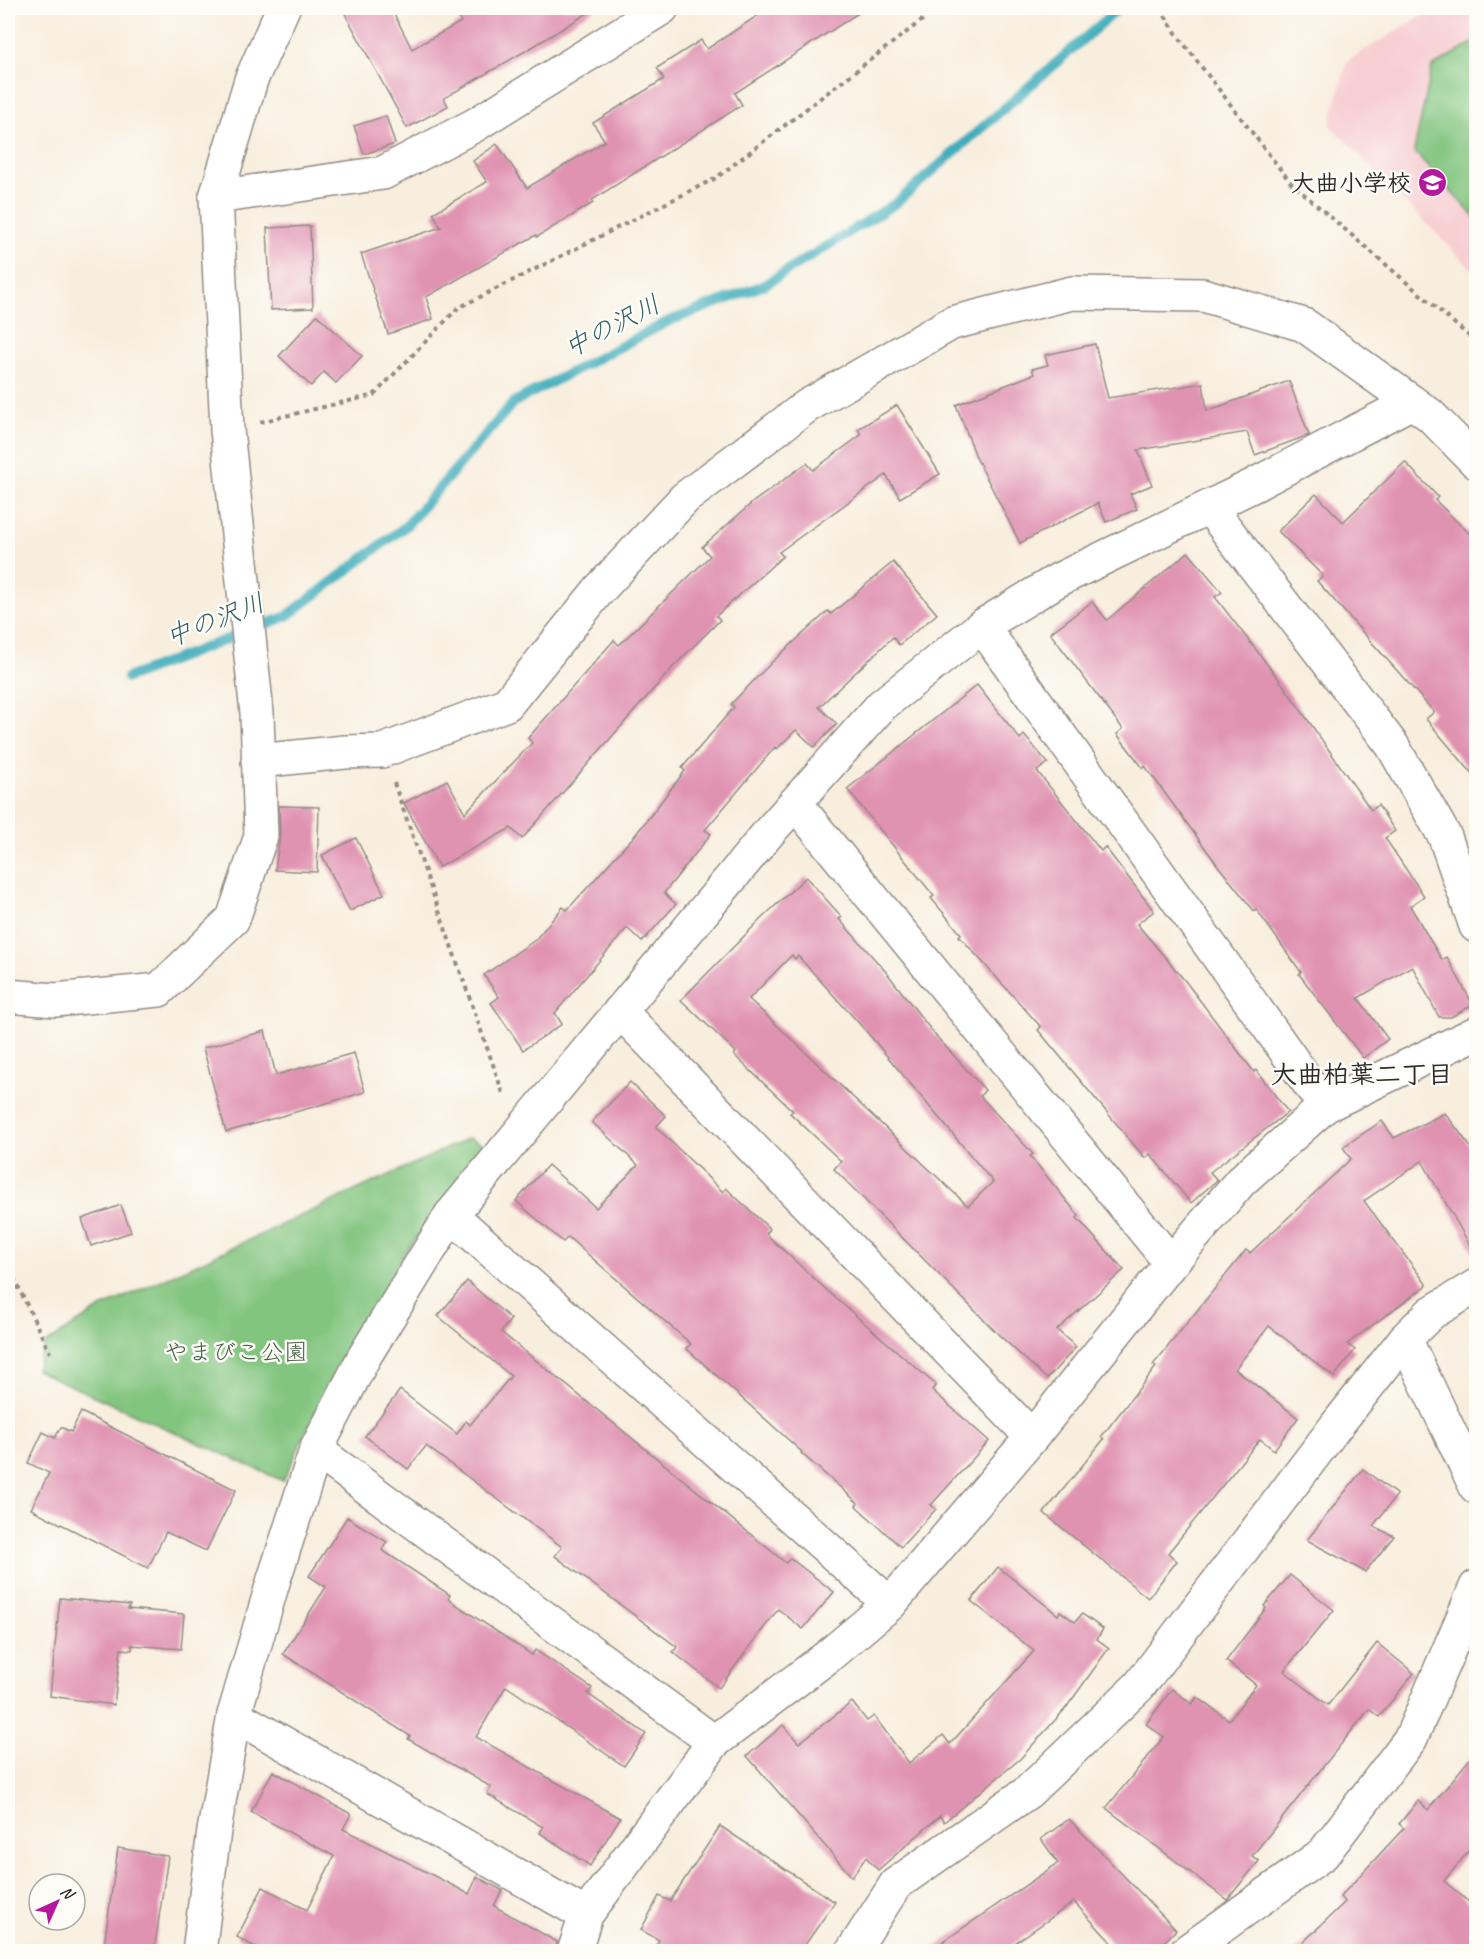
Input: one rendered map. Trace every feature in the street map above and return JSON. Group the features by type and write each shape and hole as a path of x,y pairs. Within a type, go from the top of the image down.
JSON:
{"street":[{"path":"8,996 55,1000 159,990 233,919 261,836 257,713 227,430 216,197 251,80 283,8"},
{"path":"216,197 383,173 475,125 662,8"},
{"path":"258,761 345,752 382,751 507,704 599,590 685,498 807,406 952,323 1072,293 1203,295 1304,325 1430,415 1476,462"},
{"path":"199,1952 214,1831 234,1715 316,1450 364,1357 451,1215 795,803 882,705 982,626 1058,580 1209,507 1412,402"},
{"path":"1209,507 1392,745 1445,837 1476,926"},
{"path":"982,626 1324,1106"},
{"path":"795,803 1171,1263"},
{"path":"621,1011 1032,1437"},
{"path":"574,1952 586,1915 714,1742 827,1657 890,1604 1032,1437 1171,1263 1241,1181 1324,1106 1476,1033"},
{"path":"451,1215 890,1604"},
{"path":"852,1952 896,1884 1028,1792 1140,1686 1336,1426 1405,1340 1431,1313 1476,1286"},
{"path":"1405,1340 1476,1487"},
{"path":"316,1450 714,1742"},
{"path":"1186,1952 1323,1854 1411,1738 1476,1587"},
{"path":"234,1715 586,1915"}],"path":[{"path":"227,430 374,395 458,308 716,178 938,8"},
{"path":"1160,8 1180,39 1291,183 1476,342"},
{"path":"382,751 518,1134"},
{"path":"9,1272 50,1353"}],"shaded area":[{"name":"大曲小学校","path":"1434,8 1476,8 1476,274 1330,125 1347,61"}],"green space":[{"path":"1476,41 1476,219 1414,151 1432,67"},
{"name":"やまびこ公園","path":"469,1138 487,1146 405,1252 324,1394 283,1481 36,1370 45,1344 99,1309"}],"building":[{"path":"342,8 391,8 412,49 461,22 453,8 596,8 444,98 448,106 407,128"},
{"path":"769,8 866,8 735,93 742,105 592,200 593,203 537,237 536,235 426,297 433,319 388,334 361,254 441,227 433,213 487,182 473,161 497,144 527,188 605,141 593,123 664,79 657,68 701,40 707,49"},
{"path":"386,116 395,144 364,154 354,126"},
{"path":"310,226 313,308 271,310 267,228"},
{"path":"317,315 362,356 336,383 324,372 311,386 279,356"},
{"path":"1095,344 1108,398 1203,383 1207,411 1289,381 1309,435 1255,455 1247,432 1138,450 1152,485 1130,494 1137,509 1106,522 1098,503 1020,543 977,459 956,405 1034,374 1032,369 1048,365 1045,355"},
{"path":"897,405 940,474 900,498 886,475 779,552 783,556 716,616 720,620 674,666 522,839 511,828 439,867 404,803 447,780 465,813 532,743 528,738 614,640 619,645 710,556 702,547 753,502 807,463 813,470 861,435 858,429"},
{"path":"1405,462 1438,497 1435,500 1476,540 1476,778 1426,719 1434,712 1317,581 1323,576 1278,531 1316,494 1343,522"},
{"path":"1188,552 1222,592 1215,597 1284,686 1371,810 1378,805 1395,831 1385,838 1424,896 1410,906 1442,960 1447,957 1473,1005 1451,1017 1439,1017 1412,966 1358,998 1388,1039 1363,1058 1299,974 1301,972 1256,909 1254,911 1219,867 1145,766 1143,768 1117,734 1123,729 1050,633 1092,602 1107,620"},
{"path":"893,562 937,614 899,645 893,637 819,707 837,724 814,747 796,730 777,749 775,747 705,830 711,834 664,893 676,904 642,942 627,928 555,1013 562,1024 523,1050 491,1003 499,997 484,975 535,940 563,907 567,910 636,834 685,771 682,768 734,707 731,704 772,662 828,611 831,614"},
{"path":"977,685 1020,739 1024,735 1048,763 1037,771 1101,851 1105,847 1154,911 1137,924 1186,982 1254,1072 1256,1070 1288,1112 1210,1172 1217,1180 1191,1203 1150,1154 1145,1158 1038,1030 1041,1027 959,936 961,934 931,898 934,896 847,789"},
{"path":"279,806 319,807 317,872 275,870 280,836"},
{"path":"356,838 384,894 350,911 322,855"},
{"path":"806,877 842,917 839,919 887,973 935,1035 985,1090 980,1096 1033,1154 1030,1156 1079,1216 1077,1218 1124,1270 1057,1330 1076,1347 1047,1379 999,1335 834,1169 841,1161 734,1055 736,1052 681,1000","holes":["792,955 795,959 798,956 866,1031 993,1182 968,1206 749,999"]},
{"path":"265,1031 276,1075 354,1053 365,1092 226,1132 203,1048"},
{"path":"630,1082 666,1116 656,1127 723,1192 726,1188 770,1229 766,1234 832,1295 936,1385 932,1390 989,1441 931,1505 936,1509 901,1547 856,1506 858,1503 686,1348 691,1344 568,1237 563,1242 516,1201 548,1165 596,1208 638,1165 592,1122"},
{"path":"1445,1113 1476,1154 1476,1256 1422,1161 1364,1201 1427,1285 1347,1344 1355,1350 1334,1377 1269,1326 1235,1369 1298,1418 1274,1450 1260,1439 1168,1553 1177,1561 1148,1598 1044,1513 1104,1439 1101,1437 1156,1367 1153,1365 1246,1250 1250,1253 1351,1159 1343,1147 1382,1121 1394,1138"},
{"path":"121,1205 131,1232 91,1246 82,1219"},
{"path":"467,1281 511,1319 501,1332 786,1563 790,1558 834,1592 803,1629 778,1609 719,1688 673,1652 677,1647 555,1556 562,1547 426,1446 408,1469 365,1436 400,1390 457,1434 466,1421 470,1425 511,1376 438,1316"},
{"path":"81,1412 236,1490 206,1551 166,1532 148,1568 31,1509 49,1473 28,1463 43,1432 55,1438 61,1427 71,1432"},
{"path":"1363,1469 1397,1495 1373,1526 1394,1536 1365,1572 1307,1540"},
{"path":"347,1517 387,1542 382,1550 450,1595 448,1599 532,1655 535,1650 592,1688 588,1694 646,1734 624,1766 506,1686 476,1737 620,1818 590,1866 540,1833 543,1827 487,1794 491,1787 408,1739 410,1736 283,1654 326,1587 309,1576"},
{"path":"998,1567 1058,1615 1060,1611 1075,1622 1082,1614 1103,1629 1097,1639 1109,1648 1066,1708 1020,1759 944,1822 940,1816 878,1870 866,1857 852,1877 747,1756 783,1725 799,1743 852,1702 867,1721 874,1716 909,1763 943,1735 950,1744 1034,1651 971,1601"},
{"path":"1290,1575 1334,1610 1284,1671 1328,1705 1377,1643 1414,1673 1379,1717 1369,1709 1252,1856 1259,1861 1227,1900 1106,1808 1164,1737 1146,1724 1172,1689 1192,1704 1197,1697 1229,1720 1256,1685 1226,1661 1266,1608 1264,1606"},
{"path":"60,1598 130,1605 128,1609 184,1614 181,1649 132,1645 132,1650 121,1649 114,1705 50,1696"},
{"path":"1476,1751 1476,1842 1444,1881 1476,1908 1476,1952 1293,1952 1345,1902 1340,1897 1404,1828 1399,1824 1418,1801 1428,1810"},
{"path":"273,1771 351,1814 343,1829 469,1894 477,1877 502,1890 494,1906 557,1942 556,1952 264,1952 237,1937 263,1887 307,1910 334,1856 251,1812"},
{"path":"1069,1819 1176,1930 1154,1952 1120,1952 1074,1902 1002,1952 928,1952 1058,1863 1041,1839"},
{"path":"720,1826 835,1902 800,1952 653,1952 659,1940 641,1930 659,1896 670,1901"},
{"path":"118,1848 168,1856 154,1952 103,1952"}],"waterway":[{"name":"中の沢川","path":"127,678 287,616 406,526 514,402 669,321 764,285 896,203 1119,8"}],"place":[{"name":"大曲小学校","path":"1432,183"}],"district":[{"name":"大曲柏葉二丁目","path":"1362,1074"}]}
